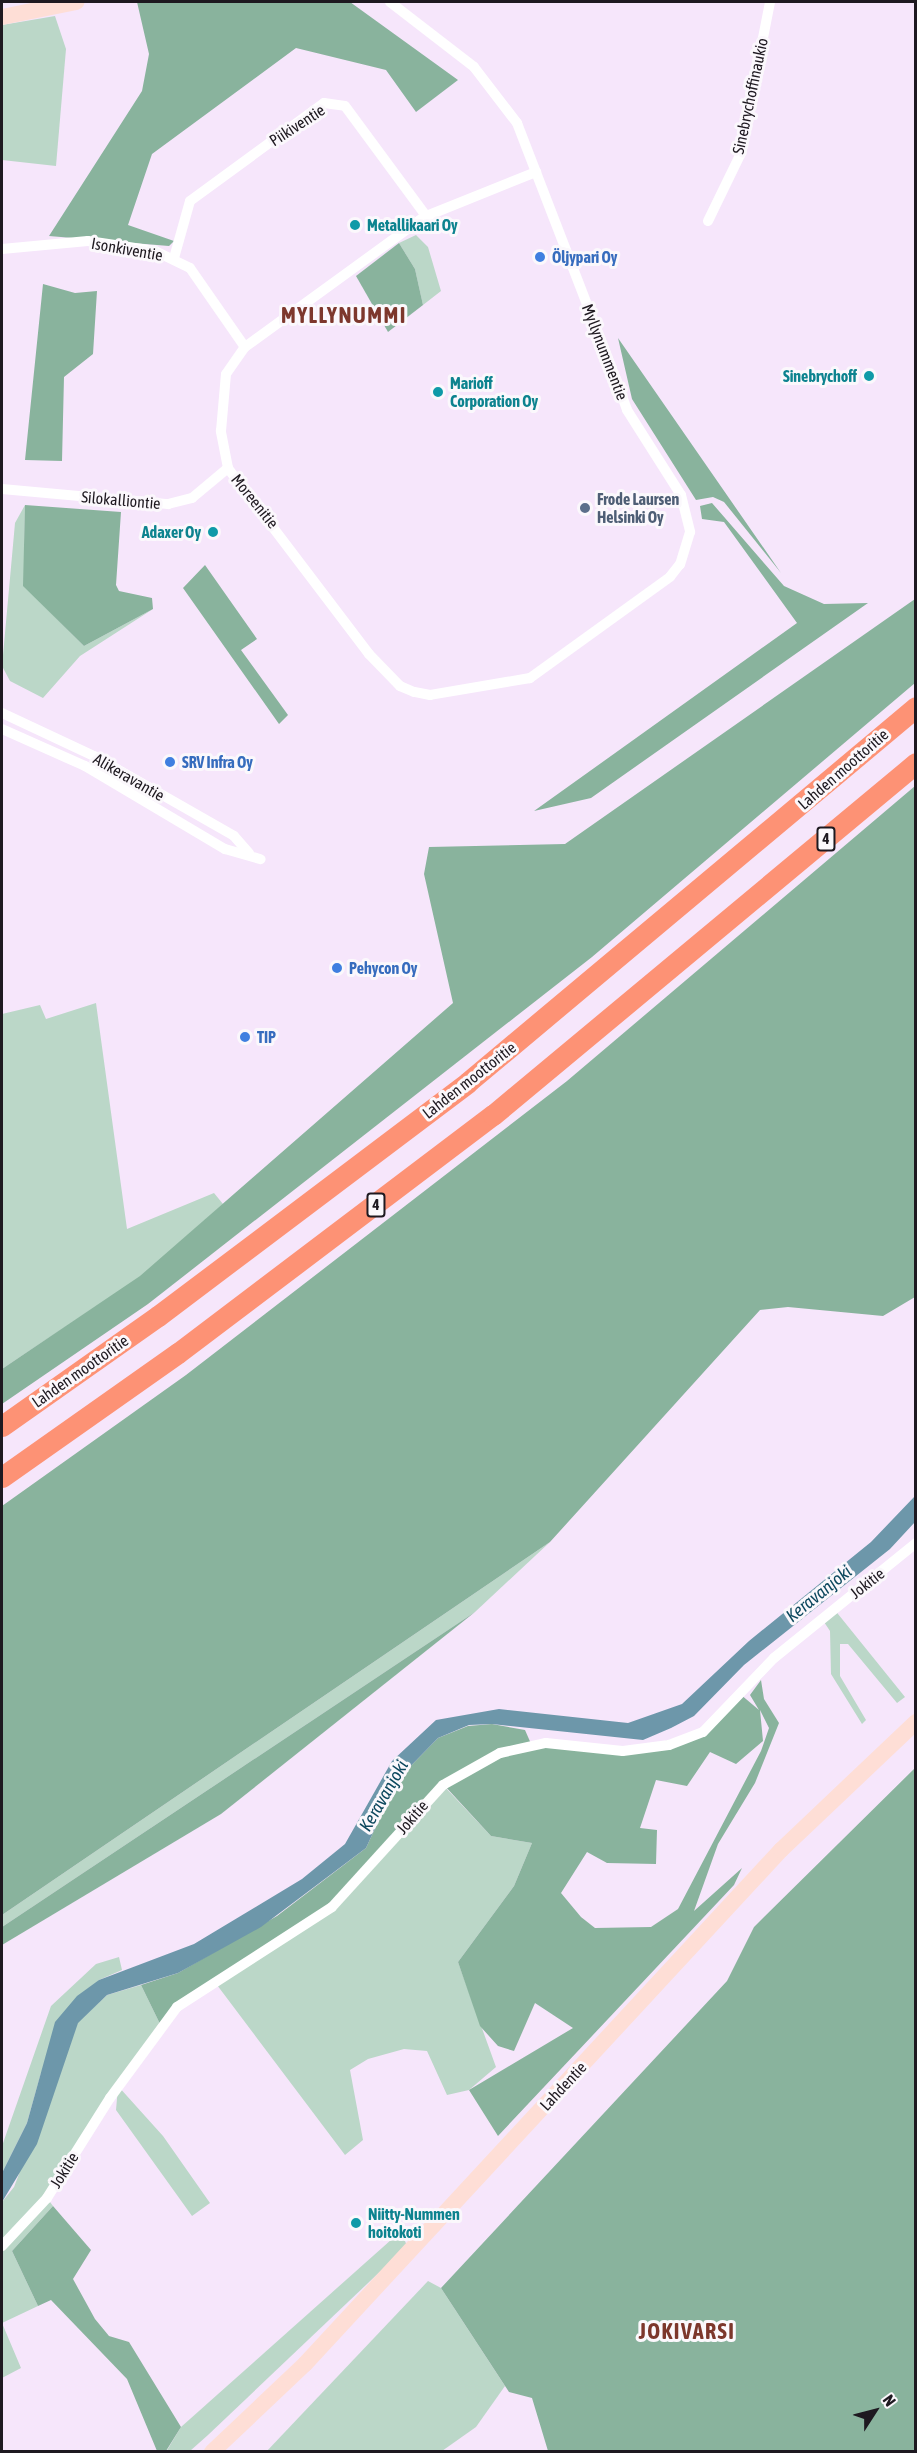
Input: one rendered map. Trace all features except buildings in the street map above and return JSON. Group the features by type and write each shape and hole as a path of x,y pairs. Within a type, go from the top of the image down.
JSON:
{"highway":[{"name":"Lahden moottoritie","path":"2,1426 158,1316 468,1082 915,707"},
{"name":"4","path":"2,1477 178,1353 493,1115 915,763"}],"main road":[{"path":"2,17 76,2"},
{"name":"Lahdentie","path":"212,2451 310,2358 781,1850 915,1722"}],"street":[{"name":"Myllynummentie","path":"390,2 491,84 517,123 627,410 681,495 690,532 680,564 670,577 530,678"},
{"name":"Sinebrychoffinaukio","path":"708,221 740,155 770,2"},
{"name":"Piikiventie","path":"174,258 190,201 324,103 345,106 426,216"},
{"name":"Moreenitie","path":"530,678 430,695 400,686 369,654 228,468 221,431 226,374 245,347 426,216 536,172"},
{"name":"Isonkiventie","path":"2,249 88,241 174,258 190,268 245,347"},
{"name":"Silokalliontie","path":"2,489 168,504 192,498 228,468"},
{"name":"Alikeravantie","path":"2,713 94,756 234,836 249,853"},
{"name":"Alikeravantie","path":"2,729 84,766 225,849 249,853 261,859"},
{"name":"Jokitie","path":"2,2247 47,2198 110,2098 177,2007 332,1907 443,1785 500,1753 546,1743 623,1751 669,1745 703,1732 774,1658 915,1543"}],"green space":[{"path":"137,2 350,2 458,80 416,112 386,70 296,48 152,154 128,225 174,241 169,246 49,236 142,91 149,54"},
{"path":"55,16 66,49 56,166 2,160 2,25"},
{"path":"416,235 428,247 441,291 423,305 415,269 399,243"},
{"path":"399,243 415,269 423,305 388,332 356,276"},
{"path":"43,284 75,293 97,291 93,354 64,377 62,461 25,460"},
{"path":"618,338 781,573 724,502 713,497 696,500 632,399"},
{"path":"712,503 784,586 824,604 868,603 591,798 534,811 797,623 724,522 702,519 700,506"},
{"path":"25,505 24,586 84,646 153,609 80,656 43,698 10,681 2,666 15,523"},
{"path":"25,505 121,512 116,585 119,591 152,598 153,609 84,646 23,586"},
{"path":"205,565 257,639 241,650 288,715 279,724 183,588"},
{"path":"915,599 915,683 592,957 148,1304 2,1404 2,1369 140,1276 453,1003 424,874 429,847 565,844"},
{"path":"915,786 915,1297 883,1316 788,1307 760,1310 550,1542 2,1915 2,1506 186,1375 567,1081"},
{"path":"96,1003 127,1229 214,1193 223,1204 140,1277 2,1369 2,1014 40,1005 46,1019"},
{"path":"550,1542 475,1612 2,1927 2,1915"},
{"path":"834,1609 905,1697 897,1703 848,1644 840,1644 840,1676 866,1720 862,1724 831,1674 830,1631 822,1619"},
{"path":"475,1612 221,1814 2,1945 2,1927"},
{"path":"761,1680 764,1699 779,1723 755,1783 718,1844 694,1911 742,1868 734,1885 498,2136 469,2090 573,2028 535,2003 514,2051 498,2046 480,2026 458,1962 514,1886 532,1843 491,1836 444,1785 332,1907 214,1981 161,2026 141,1985 178,1973 277,1916 366,1848 398,1779 438,1738 468,1726 492,1724 525,1730 532,1746 623,1751 703,1732 740,1694 759,1710 750,1695","holes":["760,1710 769,1728 761,1751 678,1909 651,1927 595,1928 581,1917 561,1893 587,1852 607,1863 656,1864 657,1830 640,1828 656,1780 687,1786 710,1752 736,1764 763,1741"]},
{"path":"915,1768 915,2451 548,2451 532,2398 509,2392 441,2288 727,1981 754,1927"},
{"path":"443,1785 491,1836 532,1843 514,1886 458,1962 496,2067 469,2090 447,2095 427,2051 404,2049 368,2059 350,2070 363,2140 345,2155 214,1981"},
{"path":"119,1957 122,1970 99,1980 41,2073 27,2123 2,2173 2,2146 51,2006 96,1964"},
{"path":"141,1985 161,2026 118,2086 163,2136 210,2203 192,2216 116,2110 118,2087 47,2198 53,2206 12,2251 38,2306 2,2323 2,2202 14,2187 77,2023 107,1995"},
{"path":"53,2206 91,2250 73,2279 95,2319 109,2336 129,2342 181,2427 166,2451 157,2451 127,2379 51,2300 38,2306 12,2251"},
{"path":"401,2231 407,2246 208,2435 190,2451 166,2452 181,2427"},
{"path":"428,2281 441,2288 505,2386 476,2427 442,2451 266,2452"},
{"path":"2,2323 21,2368 2,2378"}],"water":[{"name":"Keravanjoki","path":"915,1496 915,1522 890,1549 744,1665 694,1716 671,1728 643,1740 492,1724 469,1725 438,1738 398,1779 366,1848 261,1927 178,1973 107,1995 78,2023 37,2144 2,2202 2,2173 27,2123 55,2022 77,1996 99,1980 194,1944 302,1879 345,1844 392,1761 436,1720 499,1709 628,1723 682,1704 749,1641 871,1542"}],"place":[{"name":"Metallikaari Oy","path":"355,225"},
{"name":"Öljypari Oy","path":"540,257"},
{"name":"Sinebrychoff","path":"869,376"},
{"name":"Marioff Corporation Oy","path":"438,392"},
{"name":"Frode Laursen Helsinki Oy","path":"585,508"},
{"name":"Adaxer Oy","path":"213,532"},
{"name":"SRV Infra Oy","path":"170,762"},
{"name":"Pehycon Oy","path":"337,968"},
{"name":"TIP","path":"245,1037"},
{"name":"Niitty-Nummen hoitokoti","path":"356,2223"}],"district":[{"name":"MYLLYNUMMI","path":"344,316"},
{"name":"JOKIVARSI","path":"687,2332"}]}
